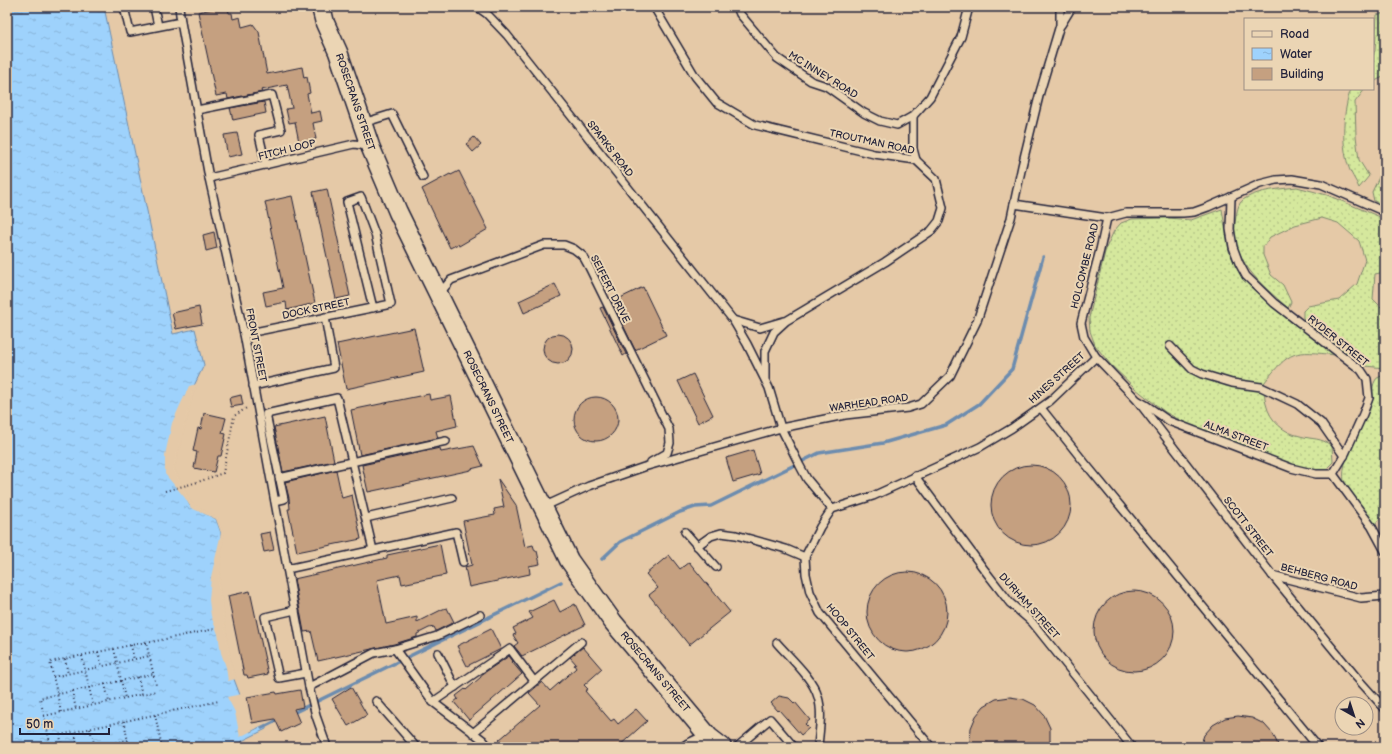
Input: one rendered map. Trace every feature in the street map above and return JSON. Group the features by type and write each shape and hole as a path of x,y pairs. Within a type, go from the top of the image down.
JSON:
{"street":[{"name":"ROSECRANS STREET","path":"321,14 338,52 370,146 398,212 542,507 570,560 614,622 716,742"},
{"path":"688,747 716,742"}],"lane":[{"path":"124,7 130,32 181,22"},
{"path":"154,7 158,26"},
{"name":"FRONT STREET","path":"179,7 209,178 244,334 306,673 314,708 327,747"},
{"name":"SPARKS ROAD","path":"477,7 487,14 507,35 723,308"},
{"name":"TROUTMAN ROAD","path":"654,7 695,76 716,102 755,125 874,154 916,160 936,179 943,208 939,221 931,231 885,262 786,321 774,332 765,351 765,380"},
{"name":"MC INNEY ROAD","path":"737,7 740,14 777,58 811,81 826,86 880,122 896,125 913,116 930,97 961,37 969,7"},
{"path":"1060,7 1060,25"},
{"path":"1060,25 1072,7"},
{"name":"WARHEAD ROAD","path":"542,507 589,486 644,467 781,428 845,416 908,408 921,404 950,376 977,321 1012,218 1040,92 1060,25"},
{"path":"197,110 272,95 281,130 259,135 266,165"},
{"path":"362,124 392,114 423,177"},
{"path":"913,116 913,149 916,160"},
{"name":"FITCH LOOP","path":"209,178 354,144 370,146"},
{"name":"HOLCOMBE ROAD","path":"1081,323 1107,218 1126,213 1194,212 1260,184 1276,180 1292,179 1321,184 1385,212"},
{"name":"DOCK STREET","path":"244,334 325,318 373,308 391,304 375,234 361,197 347,202 373,308"},
{"name":"RYDER STREET","path":"1231,197 1230,229 1233,247 1239,264 1246,276 1274,303 1361,370 1367,379 1369,398 1344,456 1334,474"},
{"path":"1014,204 1107,218"},
{"name":"SEIFERT DRIVE","path":"438,295 451,280 544,245 564,245 582,256 590,267 669,429 670,443 667,453 644,467"},
{"name":"TROUTMAN ROAD","path":"723,308 733,320 748,344 769,388 781,428 798,464 807,479 832,509"},
{"path":"253,386 334,368 325,318"},
{"name":"TROUTMAN ROAD","path":"733,320 760,328 786,321"},
{"name":"HINES STREET","path":"915,476 980,447 1012,428 1050,401 1096,357 1084,337 1081,323"},
{"path":"1170,346 1192,369 1202,374 1232,383 1261,387 1297,404 1321,423 1344,456"},
{"name":"SCOTT STREET","path":"1096,357 1137,400 1272,575 1385,710"},
{"path":"275,501 284,499 266,414 338,398 374,550"},
{"name":"ALMA STREET","path":"1137,400 1169,421 1291,468 1316,474 1334,474"},
{"path":"1041,408 1318,747"},
{"path":"279,478 446,441"},
{"path":"1334,474 1372,527 1385,551"},
{"path":"697,546 711,536 721,533 736,535 786,549 804,557 820,527 832,509 873,496 915,476"},
{"name":"DURHAM STREET","path":"915,476 1010,603 1032,622 1132,747"},
{"path":"366,518 452,498"},
{"path":"287,569 456,532 463,562"},
{"path":"685,532 716,567"},
{"name":"HOOP STREET","path":"804,557 810,592 820,613 931,747"},
{"name":"BEHBERG ROAD","path":"1272,575 1361,598 1385,596"},
{"path":"295,610 265,617 279,678 306,673"},
{"path":"309,687 374,653 395,649 437,636 480,615"},
{"path":"473,733 581,642"},
{"path":"777,643 807,677 818,698 820,711 818,747"},
{"path":"395,649 432,702 483,740 489,747"},
{"path":"432,702 510,649 534,681"},
{"path":"438,653 455,687"},
{"path":"376,701 416,747"},
{"path":"737,747 770,719 794,747"}],"path":[{"path":"165,491 223,474 234,416 245,408 253,406"},
{"path":"146,643 215,629"},
{"path":"61,712 50,662 146,642 156,685"},
{"path":"131,645 134,660"},
{"path":"114,648 125,698"},
{"path":"98,652 102,666"},
{"path":"82,656 93,705"},
{"path":"53,677 149,656"},
{"path":"65,659 68,674"},
{"path":"51,747 40,698 153,674"},
{"path":"138,677 142,695"},
{"path":"105,684 108,702"},
{"path":"72,691 76,709"},
{"path":"44,716 156,692 156,696"},
{"path":"62,747 60,735 219,701"},
{"path":"155,715 162,747"},
{"path":"124,722 129,747"},
{"path":"90,729 94,747 128,740"},
{"path":"75,732 78,747"}],"green space":[{"path":"1385,13 1385,76 1374,82 1374,52 1377,15"},
{"path":"1351,90 1364,90 1355,102 1356,136 1359,160 1369,176 1359,188 1349,168 1344,147 1344,127 1348,98"},
{"path":"1381,173 1385,173 1385,206 1374,201 1372,192"},
{"path":"1297,187 1327,195 1385,219 1385,272 1375,274 1373,299 1385,311 1385,368 1365,366 1311,328 1303,318 1303,311 1308,306 1339,300 1357,284 1365,260 1359,241 1338,223 1322,218 1295,225 1270,237 1263,247 1263,255 1271,275 1283,285 1291,302 1288,308 1257,279 1248,269 1242,257 1237,245 1235,231 1236,216 1241,202 1257,193"},
{"path":"1222,209 1229,251 1238,271 1251,287 1335,355 1301,353 1294,355 1287,358 1280,364 1264,383 1265,399 1268,410 1278,425 1288,432 1320,440 1332,446 1333,462 1325,470 1305,468 1282,462 1193,427 1165,412 1136,389 1110,364 1095,345 1090,331 1089,318 1106,248 1114,231 1121,223 1132,219 1168,218 1191,220"},
{"path":"1385,376 1385,512 1375,524 1349,492 1344,482 1344,471 1349,451 1372,402 1375,380"}],"water":[{"path":"7,7 104,7 173,334 195,329 204,365 191,392 172,468 190,506 216,519 221,533 217,585 229,666 243,703 250,732 266,724 266,729 242,741 242,747 7,747"}],"pier":[{"path":"197,384 193,393 174,468 192,504 217,518 223,533 219,584 231,665 236,679 228,681 218,634 211,616 209,600 211,577 221,533 216,519 191,508 185,498 165,474 165,455 172,423 189,386"},
{"path":"242,694 252,729 257,728 240,737 235,712 227,697"}],"building":[{"path":"228,7 229,13 232,13 233,19 240,17 242,27 253,24 259,32 267,74 302,67 304,78 307,77 310,93 307,94 311,113 320,111 322,121 313,123 316,139 299,142 295,122 289,123 286,109 292,108 287,85 228,99 227,94 216,96 198,12"},
{"path":"264,102 266,113 233,120 230,108"},
{"path":"237,133 242,154 228,157 224,135"},
{"path":"474,137 481,145 473,152 466,144"},
{"path":"459,171 488,229 459,246 458,244 450,248 422,189 450,174 451,175"},
{"path":"327,189 350,296 336,299 313,192"},
{"path":"292,196 315,303 287,310 286,302 266,306 263,292 283,288 265,202"},
{"path":"214,232 217,248 206,251 203,235"},
{"path":"555,284 561,296 524,313 519,301"},
{"path":"643,287 666,335 635,350 612,302"},
{"path":"199,307 202,324 176,329 172,313"},
{"path":"603,307 626,354 623,356 600,308"},
{"path":"414,328 424,372 346,389 337,344"},
{"path":"558,334 564,335 572,343 572,355 564,363 558,364 552,363 544,355 543,349 544,343 552,335"},
{"path":"693,374 713,415 698,423 678,381"},
{"path":"429,394 430,400 451,396 457,426 436,431 438,438 360,455 351,410"},
{"path":"241,395 243,405 231,407 229,398"},
{"path":"592,397 600,397 612,403 618,415 618,423 612,435 600,441 592,441 580,435 574,423 574,415 580,403"},
{"path":"204,413 226,418 222,433 226,434 221,456 218,456 214,472 194,468 197,452 193,451 198,428 201,429"},
{"path":"325,416 334,461 283,472 274,427"},
{"path":"474,446 483,466 471,470 368,492 362,465 440,448 441,452"},
{"path":"753,450 760,474 733,482 726,458"},
{"path":"1031,465 1046,468 1059,477 1068,490 1071,505 1068,520 1059,533 1046,542 1031,545 1016,542 1003,533 994,520 991,505 994,490 1003,477 1016,468"},
{"path":"336,470 342,498 352,495 361,539 297,552 288,509 290,509 289,498 285,482"},
{"path":"498,479 516,505 525,547 533,545 535,551 537,551 540,564 529,566 530,574 469,587 465,567 472,565 463,521 495,515 494,509 504,507"},
{"path":"270,532 274,550 264,552 260,534"},
{"path":"440,544 446,575 402,584 400,575 377,580 386,624 417,617 417,622 447,608 454,622 436,631 434,627 429,628 417,634 417,637 394,644 318,661 311,631 304,632 294,579 387,558 387,555"},
{"path":"669,555 680,569 689,562 730,612 689,645 649,595 658,588 646,574"},
{"path":"907,572 922,575 935,584 944,597 947,612 944,627 935,640 922,649 907,652 892,649 879,640 870,627 867,612 870,597 879,584 892,575"},
{"path":"250,591 268,674 248,678 247,675 244,675 228,596"},
{"path":"1134,591 1149,594 1162,603 1171,616 1174,631 1171,646 1162,659 1149,668 1134,671 1119,668 1106,659 1097,646 1094,631 1097,616 1106,603 1119,594"},
{"path":"554,600 560,612 575,604 585,625 522,656 514,646 518,643 513,635 516,634 513,628 533,618 529,612"},
{"path":"491,629 501,649 467,666 457,646"},
{"path":"583,647 602,669 584,685 588,689 585,691 611,721 614,719 618,724 636,709 647,721 618,747 506,747 499,740 540,705 529,693 542,682 550,691 576,668 574,665 576,664 570,657"},
{"path":"509,656 522,674 469,720 454,702 458,699 456,696 465,689 466,690 481,677 481,675"},
{"path":"351,687 367,715 348,726 332,699"},
{"path":"300,690 303,707 294,709 300,723 281,732 275,719 252,723 247,697"},
{"path":"779,696 789,698 794,703 795,702 810,720 805,724 809,728 801,735 771,703"},
{"path":"1010,697 1023,699 1035,705 1044,715 1050,728 1049,747 971,747 971,728 976,716 984,706 996,699"},
{"path":"1238,716 1252,718 1264,724 1273,734 1279,747 1200,747 1204,735 1213,725 1225,718"}],"waterway":[{"path":"602,559 620,542 680,512 695,507 711,506 819,453 883,443 946,425 979,404 1012,369 1043,257"},
{"path":"291,714 561,582"},
{"path":"262,728 280,719"}]}
